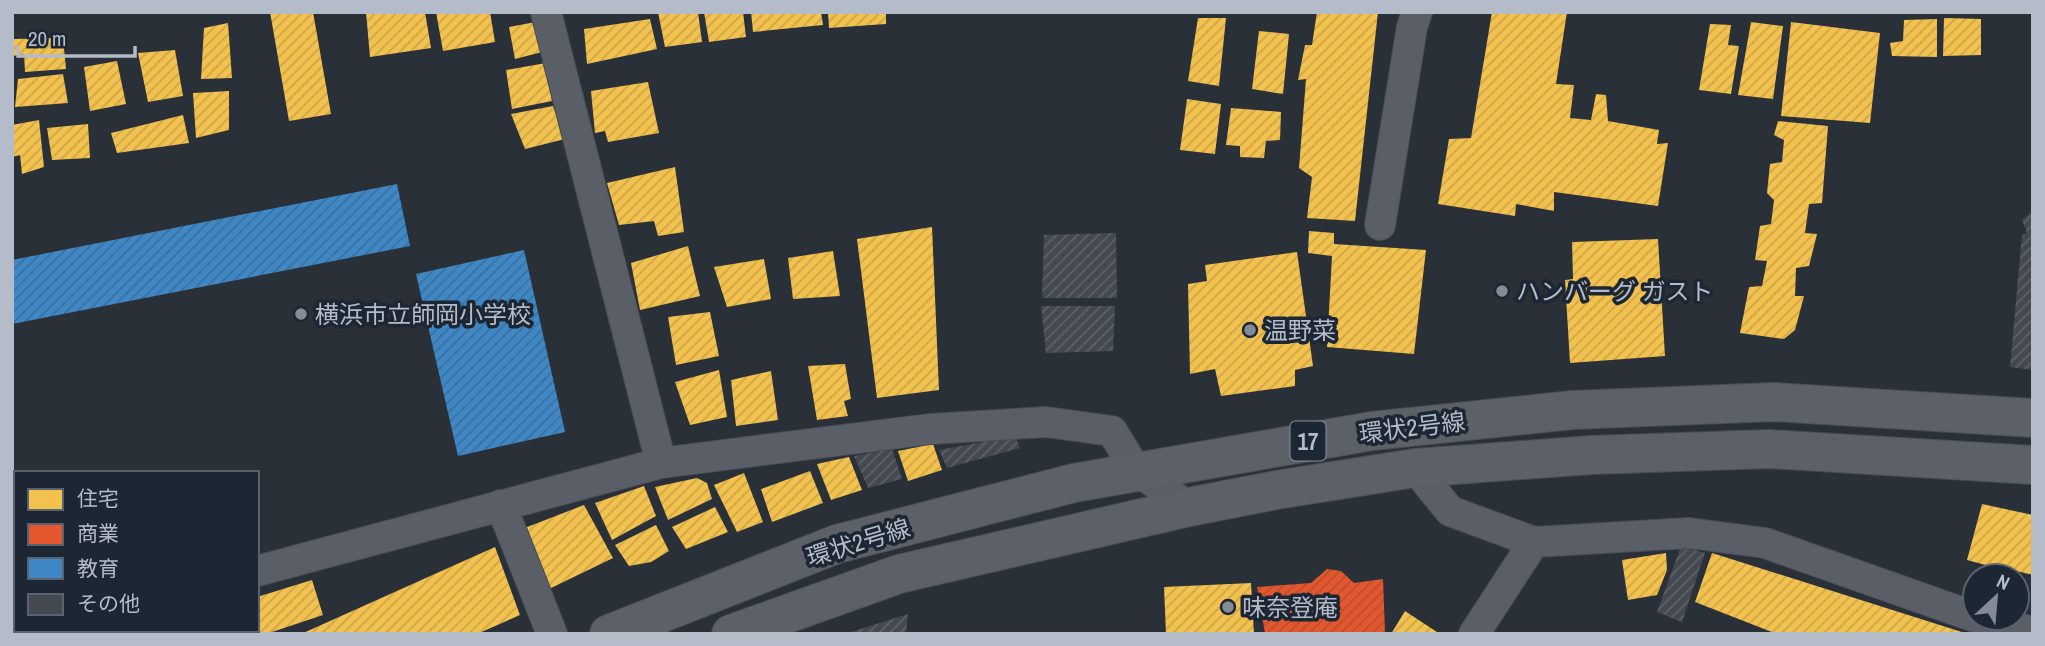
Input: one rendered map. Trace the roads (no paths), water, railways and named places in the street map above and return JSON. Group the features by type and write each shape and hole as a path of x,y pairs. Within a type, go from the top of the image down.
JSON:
{"main road":[{"name":"環状2号線","path":"609,634 837,544 1074,483 1372,430 1572,410 1774,402 2033,418"},
{"name":"環状2号線","path":"731,634 899,574 1189,507 1415,468 1591,455 1769,449 2033,465"}],"street":[{"path":"546,12 661,463"},
{"path":"1380,225 1412,27 1417,12"},
{"path":"259,570 661,463 930,429 1046,422 1112,431 1136,470 1189,507"},
{"path":"1415,468 1450,511 1534,542 1689,533 1765,543 1961,611"},
{"path":"501,505 552,634"},
{"path":"1474,634 1534,542"}],"place":[{"name":"ハンバーグ ガスト","path":"1502,291"},
{"name":"横浜市立師岡小学校","path":"301,314"},
{"name":"温野菜","path":"1250,330"},
{"name":"味奈登庵","path":"1228,607"}]}
